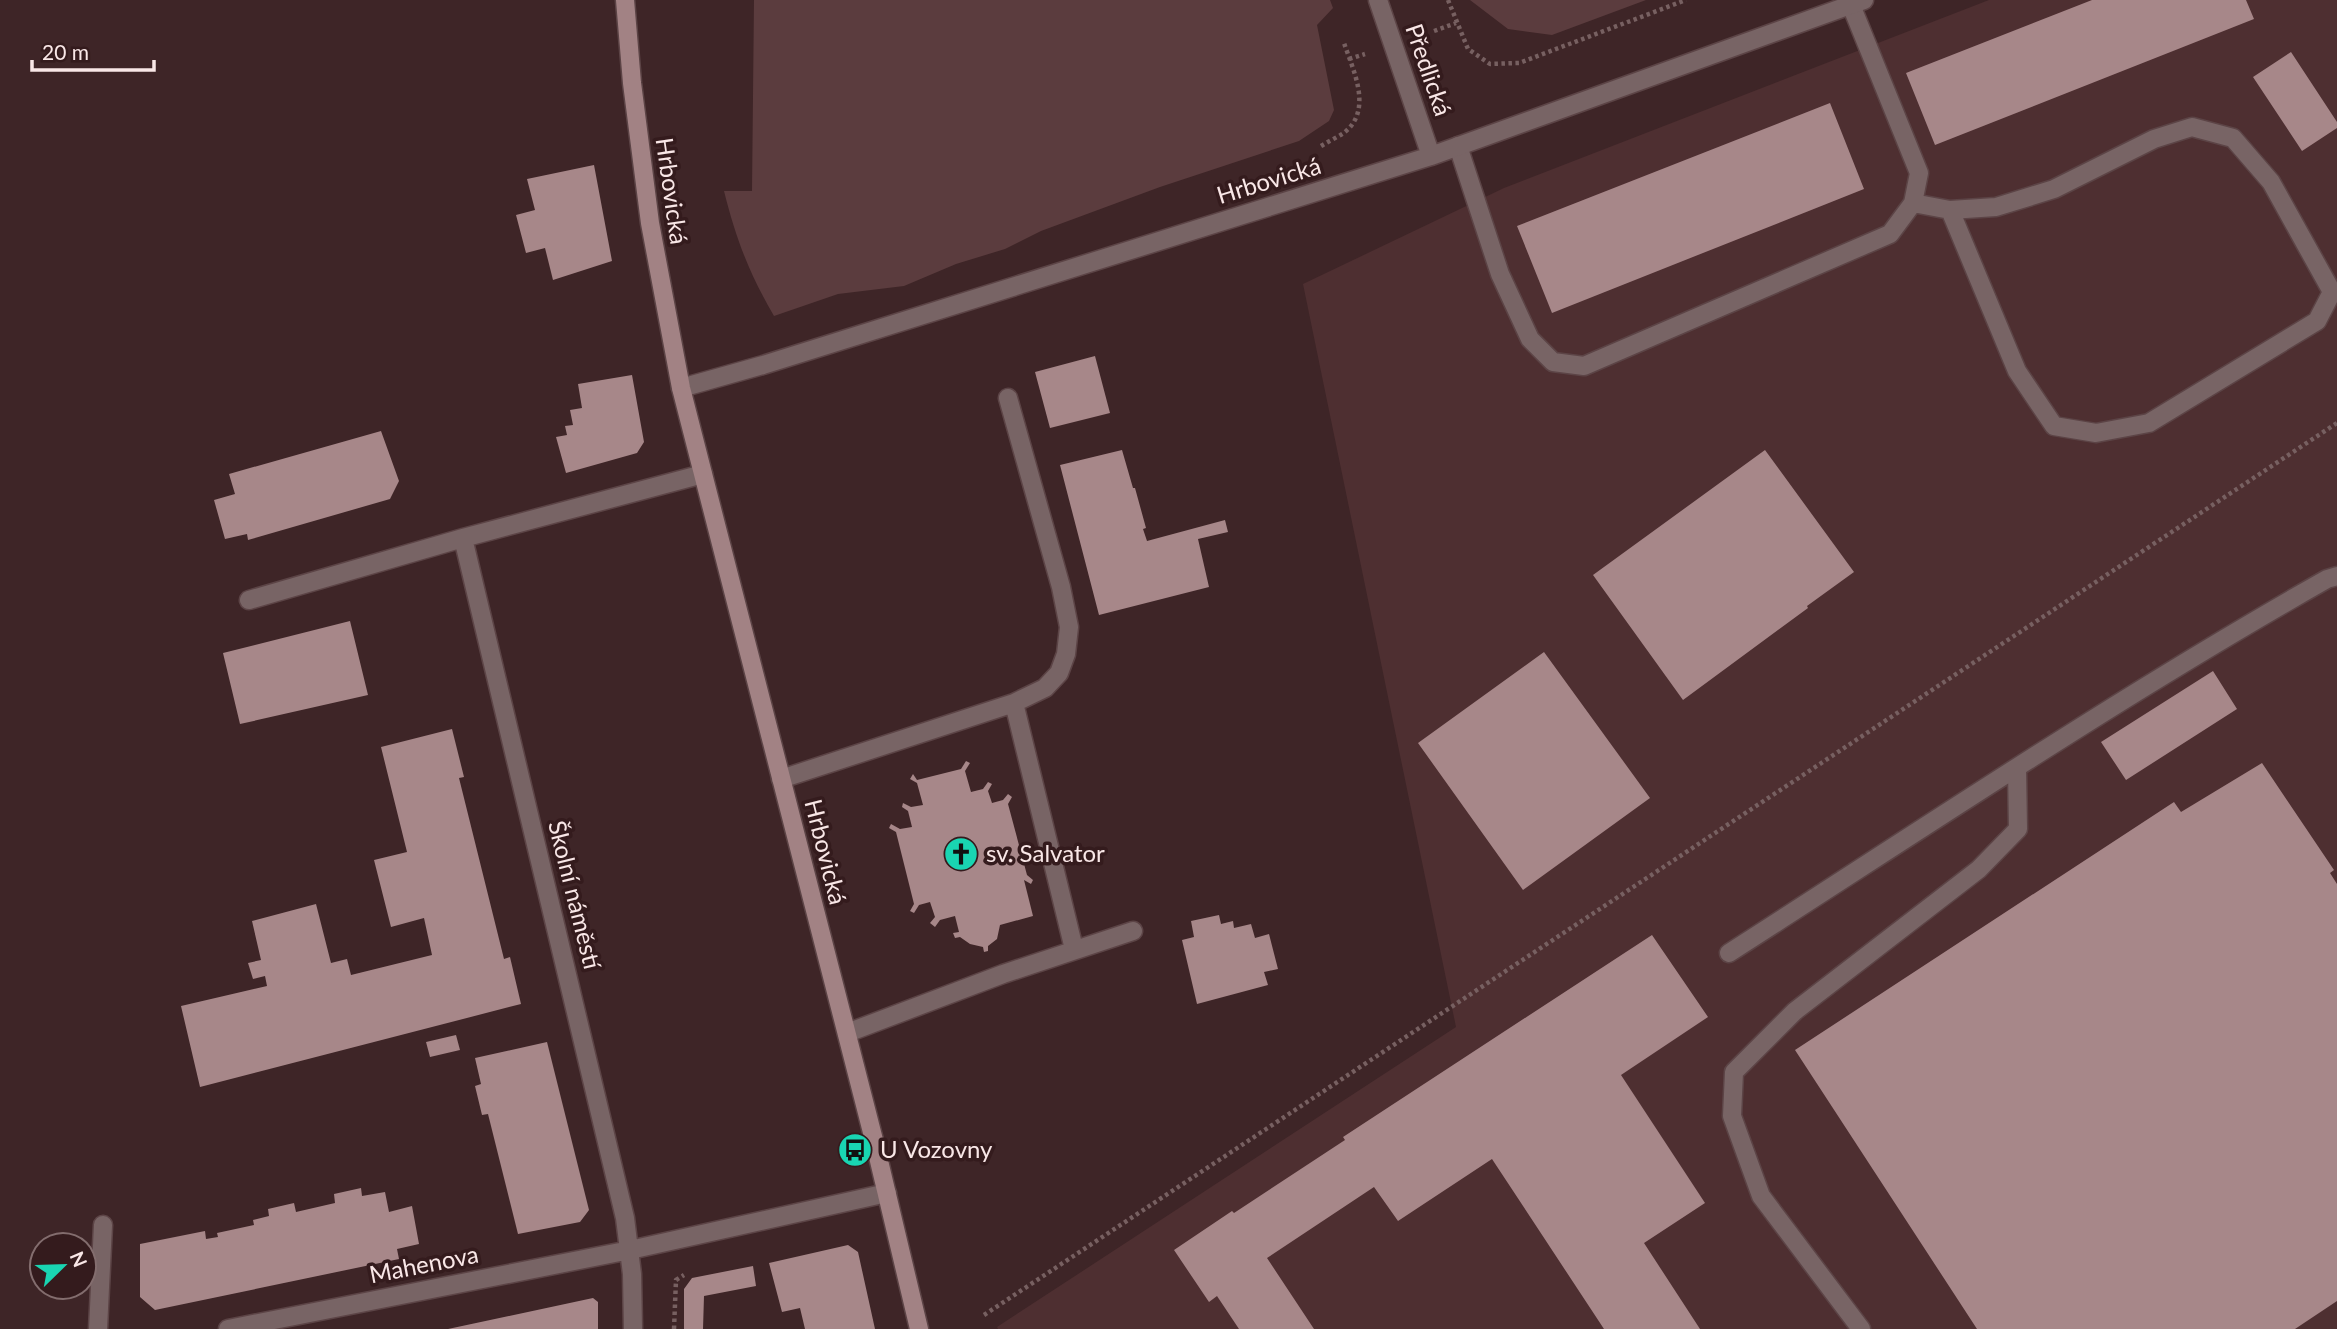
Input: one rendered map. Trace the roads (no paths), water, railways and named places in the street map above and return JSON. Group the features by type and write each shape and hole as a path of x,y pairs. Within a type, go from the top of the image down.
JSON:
{"main road":[{"name":"Hrbovická","path":"625,0 632,83 650,223 681,388 847,1033 919,1329"}],"street":[{"name":"Předlická","path":"1378,0 1431,156"},
{"name":"Hrbovická","path":"681,388 777,361 1431,156 1858,2"},
{"path":"1458,146 1500,274 1530,339 1553,362 1584,366 1890,234 1913,203 1919,173 1858,2"},
{"path":"1913,203 1950,210 1996,206 2054,189 2154,139 2192,127 2233,138 2270,183 2332,292 2317,321 2149,422 2096,433 2054,426 2017,371 1950,210"},
{"path":"781,779 1014,703 1045,688 1059,673 1066,654 1069,627 1062,587 1008,398"},
{"path":"249,600 463,538 703,474"},
{"name":"Školní náměstí","path":"463,538 616,1175 630,1250 633,1329"},
{"path":"1729,953 2237,630 2327,579 2337,576"},
{"path":"1014,703 1074,949"},
{"path":"1860,1329 1761,1196 1732,1116 1734,1072 1795,1011 1979,869 2018,830 2017,768"},
{"path":"847,1033 1074,949 1133,931"},
{"path":"630,1250 887,1193"},
{"path":"98,1329 103,1224"},
{"name":"Mahenova","path":"228,1329 630,1250"}],"place":[{"name":"sv. Salvator","path":"961,854"},
{"name":"U Vozovny","path":"855,1150"}]}
